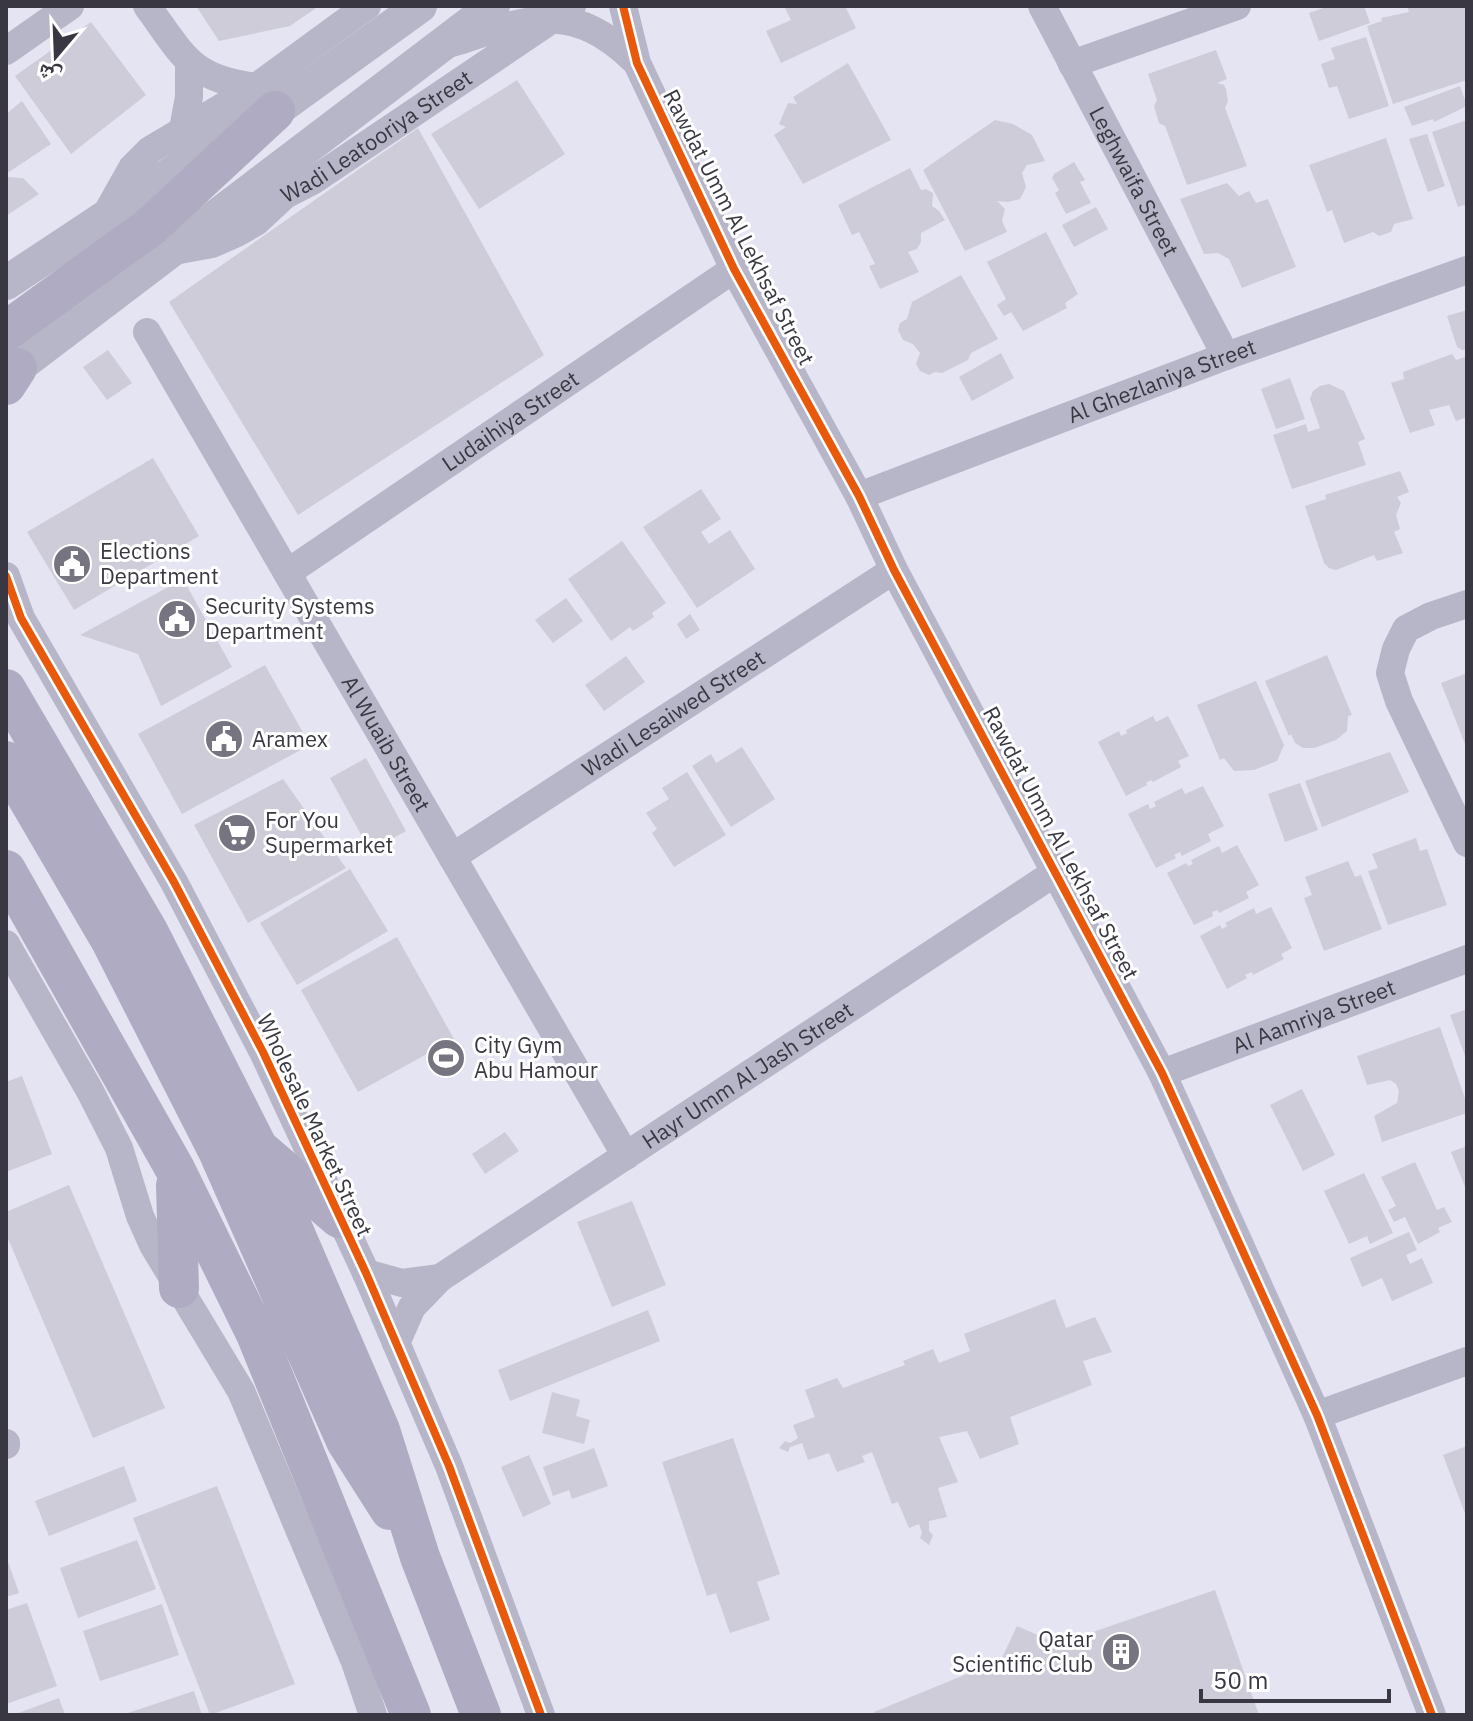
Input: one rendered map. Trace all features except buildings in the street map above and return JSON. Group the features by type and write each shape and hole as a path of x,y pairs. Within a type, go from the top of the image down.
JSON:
{"main road":[{"path":"9,365 150,227 266,99"},
{"path":"6,689 148,931 257,1146 380,1430 420,1557 481,1715"},
{"path":"6,761 111,941 218,1151 346,1441 420,1557"},
{"path":"6,870 175,1169 256,1334 411,1715"},
{"path":"257,1146 339,1218"},
{"path":"175,1169 179,1288"}],"street":[{"path":"6,51 70,6"},
{"path":"147,6 189,63 266,99"},
{"path":"105,216 132,168 150,150 183,129 266,99 367,6"},
{"path":"6,283 105,216 266,99 420,6"},
{"name":"Wadi Leatooriya Street","path":"9,365 174,251 493,6"},
{"name":"Rawdat Umm Al Lekhsaf Street","path":"623,6 637,63 734,269 859,496 894,570 1162,1073 1317,1415 1432,1715"},
{"name":"Leghwaifa Street","path":"1042,6 1226,356"},
{"path":"1072,64 1237,6"},
{"path":"437,48 568,9"},
{"name":"Wadi Leatooriya Street","path":"174,251 212,244 256,222 285,195 314,180 568,9"},
{"name":"Rawdat Umm Al Lekhsaf Street","path":"568,9 601,27 637,63"},
{"path":"183,129 189,97 189,63"},
{"name":"Ludaihiya Street","path":"287,573 734,269"},
{"name":"Al Ghezlaniya Street","path":"859,496 1226,356 1467,270"},
{"name":"Al Wuaib Street","path":"147,332 626,1156"},
{"name":"Wadi Lesaiwed Street","path":"452,857 894,570"},
{"name":"Wholesale Market Street","path":"6,576 21,618 189,910 263,1052 366,1273 455,1480 541,1715"},
{"path":"1467,604 1431,616 1406,629 1396,649 1390,673 1399,701 1467,843"},
{"name":"Hayr Umm Al Jash Street","path":"396,1343 412,1307 440,1278 1056,872"},
{"path":"6,944 114,1137 140,1216 179,1288 224,1359 252,1415 355,1662 373,1715"},
{"name":"Al Aamriya Street","path":"1162,1073 1467,959"},
{"name":"Hayr Umm Al Jash Street","path":"366,1273 402,1283 440,1278"},
{"path":"1317,1415 1467,1361"}],"cycle path":[{"path":"623,6 637,63 734,269 859,496 894,570 1162,1073 1317,1415 1432,1715"},
{"path":"6,576 21,618 174,882 263,1052 366,1273 449,1466 541,1715"}],"place":[{"name":"Elections Department","path":"72,564"},
{"name":"Security Systems Department","path":"177,619"},
{"name":"Aramex","path":"224,739"},
{"name":"For You Supermarket","path":"237,833"},
{"name":"City Gym Abu Hamour","path":"446,1058"},
{"name":"Qatar Scientific Club","path":"1121,1652"}]}
